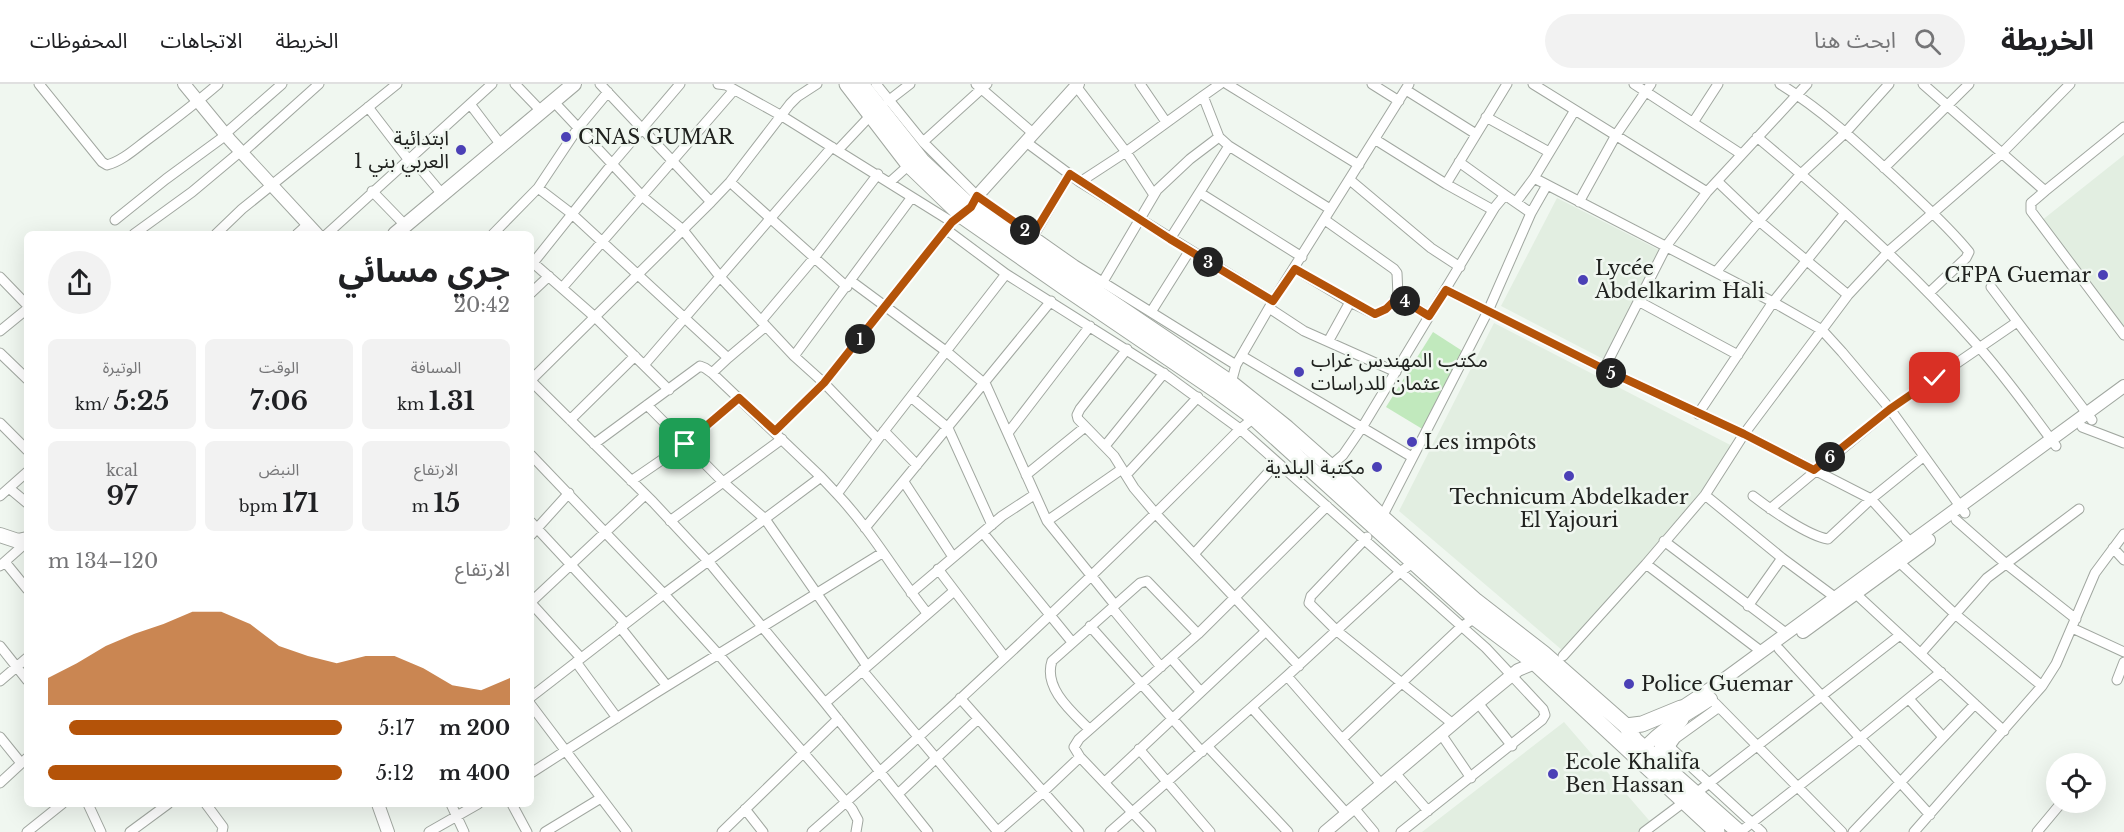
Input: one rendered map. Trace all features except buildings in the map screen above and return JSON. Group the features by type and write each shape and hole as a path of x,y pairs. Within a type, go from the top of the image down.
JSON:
{"highway":[{"path":"847,84 909,165 962,214 1054,281 1217,391 1330,477 1380,523 1476,601 1637,749 1744,829"},
{"path":"861,84 962,214 1031,242 1100,288 1186,353 1231,383 1287,428 1330,477"},
{"path":"1380,523 1414,562 1475,618 1539,658 1626,726 1637,749 1660,762 1696,793 1715,831"},
{"path":"1626,726 1681,714"},
{"path":"1660,762 1663,740 1681,714"}],"main road":[{"path":"400,230 574,84"},
{"path":"0,536 24,540"}],"street":[{"path":"39,84 102,162 107,165 123,157 198,102 218,84"},
{"path":"184,84 226,135 314,231"},
{"path":"115,220 226,135 282,84"},
{"path":"138,231 242,152 319,84"},
{"path":"219,231 242,209 396,84"},
{"path":"330,231 492,84"},
{"path":"515,84 542,112"},
{"path":"600,84 711,202"},
{"path":"534,260 680,84"},
{"path":"534,377 711,202 730,182 786,109 797,97 817,84"},
{"path":"876,84 923,142 962,214 1006,274 1164,373 1240,429 1513,675 1541,707 1545,715 1542,720 1401,832"},
{"path":"888,101 910,84"},
{"path":"1140,84 1166,122"},
{"path":"1080,182 1126,152 1220,84"},
{"path":"1227,84 1359,165"},
{"path":"1372,84 1399,101"},
{"path":"1533,84 1707,192"},
{"path":"1634,84 1648,88 1741,154"},
{"path":"1694,121 1718,84"},
{"path":"1780,84 1845,133 1933,214 1969,252 1966,258 1929,293"},
{"path":"1604,369 1666,245 1707,192 1807,84"},
{"path":"1716,272 1759,220 1845,133 1889,84"},
{"path":"1923,84 2045,191"},
{"path":"1884,168 1969,84"},
{"path":"1563,656 1705,495 1744,434 1848,296 1888,251 2002,153 2070,84"},
{"path":"670,521 723,482 778,435 824,383 962,214 1077,85 1154,195"},
{"path":"1446,184 1503,85"},
{"path":"562,288 672,162 726,86 782,116 912,197 962,214"},
{"path":"923,142 982,86 1030,138 1080,182 1190,250 1271,304 1304,331 1329,340 1396,372"},
{"path":"1231,383 1236,365 1271,304 1408,87 1476,134"},
{"path":"1579,202 1616,135 1648,88"},
{"path":"499,231 538,188 579,128 608,92"},
{"path":"1203,96 1219,137 1229,146 1330,209"},
{"path":"554,102 643,196 683,230 721,278 794,356 917,465"},
{"path":"470,104 501,145"},
{"path":"368,107 442,194"},
{"path":"1516,202 1534,178 1575,110"},
{"path":"644,365 835,148 870,116"},
{"path":"1486,117 1549,152"},
{"path":"2124,127 2031,203 2031,211 2124,335"},
{"path":"1219,137 1173,174 1154,195 1100,288 1151,312 1236,365"},
{"path":"1756,137 1802,174 1888,251 1929,293 1980,347 2054,443"},
{"path":"1376,140 1446,184 1493,210"},
{"path":"1170,239 1229,146"},
{"path":"1459,162 1531,213"},
{"path":"890,182 909,165"},
{"path":"712,373 763,323 878,174"},
{"path":"1031,242 1070,174"},
{"path":"1534,178 1666,245 1822,330 1890,409 1960,514 2005,564 2074,623 2124,652"},
{"path":"1350,180 1431,248 1460,267"},
{"path":"1717,181 1848,296"},
{"path":"730,182 814,258 946,352 984,383 1047,521 1161,667"},
{"path":"1453,724 1337,631 1311,606 1310,600 1380,523 1488,311 1531,213 1547,185"},
{"path":"538,188 572,214 728,358"},
{"path":"372,191 400,230"},
{"path":"1200,193 1302,257"},
{"path":"1330,477 1493,210 1505,195"},
{"path":"794,356 912,197"},
{"path":"1698,414 1773,302 1845,213"},
{"path":"1295,269 1375,314 1386,309 1398,297 1397,273 1325,220"},
{"path":"300,231 308,224"},
{"path":"1342,244 1348,235"},
{"path":"1151,312 1190,250"},
{"path":"534,264 596,318 669,390"},
{"path":"837,494 1006,274"},
{"path":"534,290 549,276"},
{"path":"0,277 24,304"},
{"path":"1991,287 2087,420 2124,443"},
{"path":"1446,290 1604,369 1744,434 1871,499 1911,543"},
{"path":"1398,297 1429,316"},
{"path":"865,528 1051,301"},
{"path":"1638,301 1738,355"},
{"path":"1329,340 1350,302"},
{"path":"0,331 24,310"},
{"path":"1770,508 1890,409 2018,322"},
{"path":"1008,433 1090,326"},
{"path":"1186,353 1191,337"},
{"path":"1127,349 1078,413 1078,419 1106,446 1156,514 1299,666"},
{"path":"0,353 24,376"},
{"path":"570,420 635,356"},
{"path":"1242,356 1412,457"},
{"path":"594,444 700,366 704,366 837,494 865,528 927,613"},
{"path":"1106,446 1164,373"},
{"path":"534,383 708,561 928,832"},
{"path":"2087,420 2124,386"},
{"path":"911,397 948,428 992,525"},
{"path":"1047,521 1124,472 1197,397"},
{"path":"1696,793 1671,745 1676,738 1779,649 1899,562 2054,443 2124,397"},
{"path":"631,481 685,444 739,398"},
{"path":"647,405 723,482 765,519 864,668 917,737 998,832 1080,757"},
{"path":"812,832 1092,576 1240,429 1254,418"},
{"path":"0,423 24,447"},
{"path":"1026,475 1085,427"},
{"path":"1330,477 1342,455"},
{"path":"1753,496 1821,537 1828,538 1923,457"},
{"path":"534,458 719,654 846,802 858,820 856,832"},
{"path":"1194,554 1277,463"},
{"path":"0,496 24,475"},
{"path":"535,694 821,477"},
{"path":"904,482 953,557"},
{"path":"9,488 24,500"},
{"path":"534,527 569,493"},
{"path":"534,599 645,495"},
{"path":"911,593 992,525 1034,495"},
{"path":"1705,495 1782,558 1836,597"},
{"path":"1151,832 1080,757 1074,750 1074,745 1236,598 1327,506"},
{"path":"1921,653 1987,578 2079,509"},
{"path":"1637,749 1669,727 1681,714 1836,597 1911,543 1960,514"},
{"path":"534,529 572,564 623,625 667,686"},
{"path":"983,533 1072,642"},
{"path":"1914,832 2042,686 2056,664 2095,573 2124,534"},
{"path":"1664,541 1787,634"},
{"path":"24,543 3,564 24,586"},
{"path":"2113,548 2124,560"},
{"path":"534,771 882,554"},
{"path":"1748,606 1782,558"},
{"path":"1110,832 1299,666 1400,572 1414,562"},
{"path":"1899,562 1955,614 2042,686"},
{"path":"1646,564 1762,652"},
{"path":"938,570 1004,656"},
{"path":"1089,729 1062,699 1051,678 1052,661 1090,626 1140,583 1147,581 1197,634"},
{"path":"825,703 954,591"},
{"path":"1856,594 2004,731"},
{"path":"534,606 578,660 617,718"},
{"path":"1342,739 1461,627 1475,618"},
{"path":"1090,626 1172,717 1288,832"},
{"path":"1105,782 1266,631"},
{"path":"1644,832 1900,635"},
{"path":"0,646 24,676"},
{"path":"1779,649 1930,814"},
{"path":"1171,658 1200,691"},
{"path":"1325,832 1518,670 1539,658"},
{"path":"0,681 24,660"},
{"path":"2118,680 2124,662"},
{"path":"1744,829 1941,672"},
{"path":"1287,676 1382,785"},
{"path":"960,698 1079,832"},
{"path":"1909,699 1943,737"},
{"path":"1478,703 1512,746"},
{"path":"1681,714 1715,703"},
{"path":"1715,703 1842,832"},
{"path":"1853,832 1975,704"},
{"path":"1252,708 1350,811 1374,832"},
{"path":"534,709 627,832"},
{"path":"898,794 978,718"},
{"path":"722,832 838,719"},
{"path":"1441,734 1471,778"},
{"path":"0,737 24,760 0,783"},
{"path":"1139,750 1210,832"},
{"path":"1396,774 1428,811"},
{"path":"545,832 600,798"},
{"path":"27,832 58,807"},
{"path":"89,807 101,832"},
{"path":"130,832 164,807"},
{"path":"208,807 223,827 222,832"},
{"path":"379,807 388,832"},
{"path":"452,807 464,832"},
{"path":"429,832 473,807"},
{"path":"514,807 527,832"},
{"path":"745,809 763,832"},
{"path":"2037,832 2053,813"},
{"path":"1744,829 1762,832"}],"shaded area":[{"name":"CFPA Guemar","path":"2124,155 2124,329 2041,221"},
{"name":"Lycée Abdelkarim Hali","path":"1557,198 1665,253 1609,362 1501,306"},
{"name":"Technicum Abdelkader El Yajouri","path":"1494,323 1740,450 1704,501 1569,656 1399,511"},
{"name":"Ecole Khalifa Ben Hassan","path":"1564,722 1654,826 1646,832 1422,832"}],"green space":[{"path":"1433,332 1464,352 1424,430 1386,407"}],"place":[{"name":"CNAS GUMAR","path":"566,137"},
{"name":"ابتدائية العربي بني 1","path":"461,150"},
{"name":"CFPA Guemar","path":"2103,275"},
{"name":"Lycée Abdelkarim Hali","path":"1583,280"},
{"name":"مكتب المهندس غراب عثمان للدراسات","path":"1299,372"},
{"name":"Les impôts","path":"1412,442"},
{"name":"مكتبة البلدية","path":"1377,467"},
{"name":"Technicum Abdelkader El Yajouri","path":"1569,476"},
{"name":"Police Guemar","path":"1629,684"},
{"name":"Ecole Khalifa Ben Hassan","path":"1553,774"}],"route":[{"path":"685,444 739,398 775,431 824,383 886,308 952,222 971,207 977,196 1033,235 1070,174 1170,239 1273,301 1295,269 1375,314 1386,309 1398,297 1429,316 1446,290 1814,470 1890,409 1935,378"}]}
